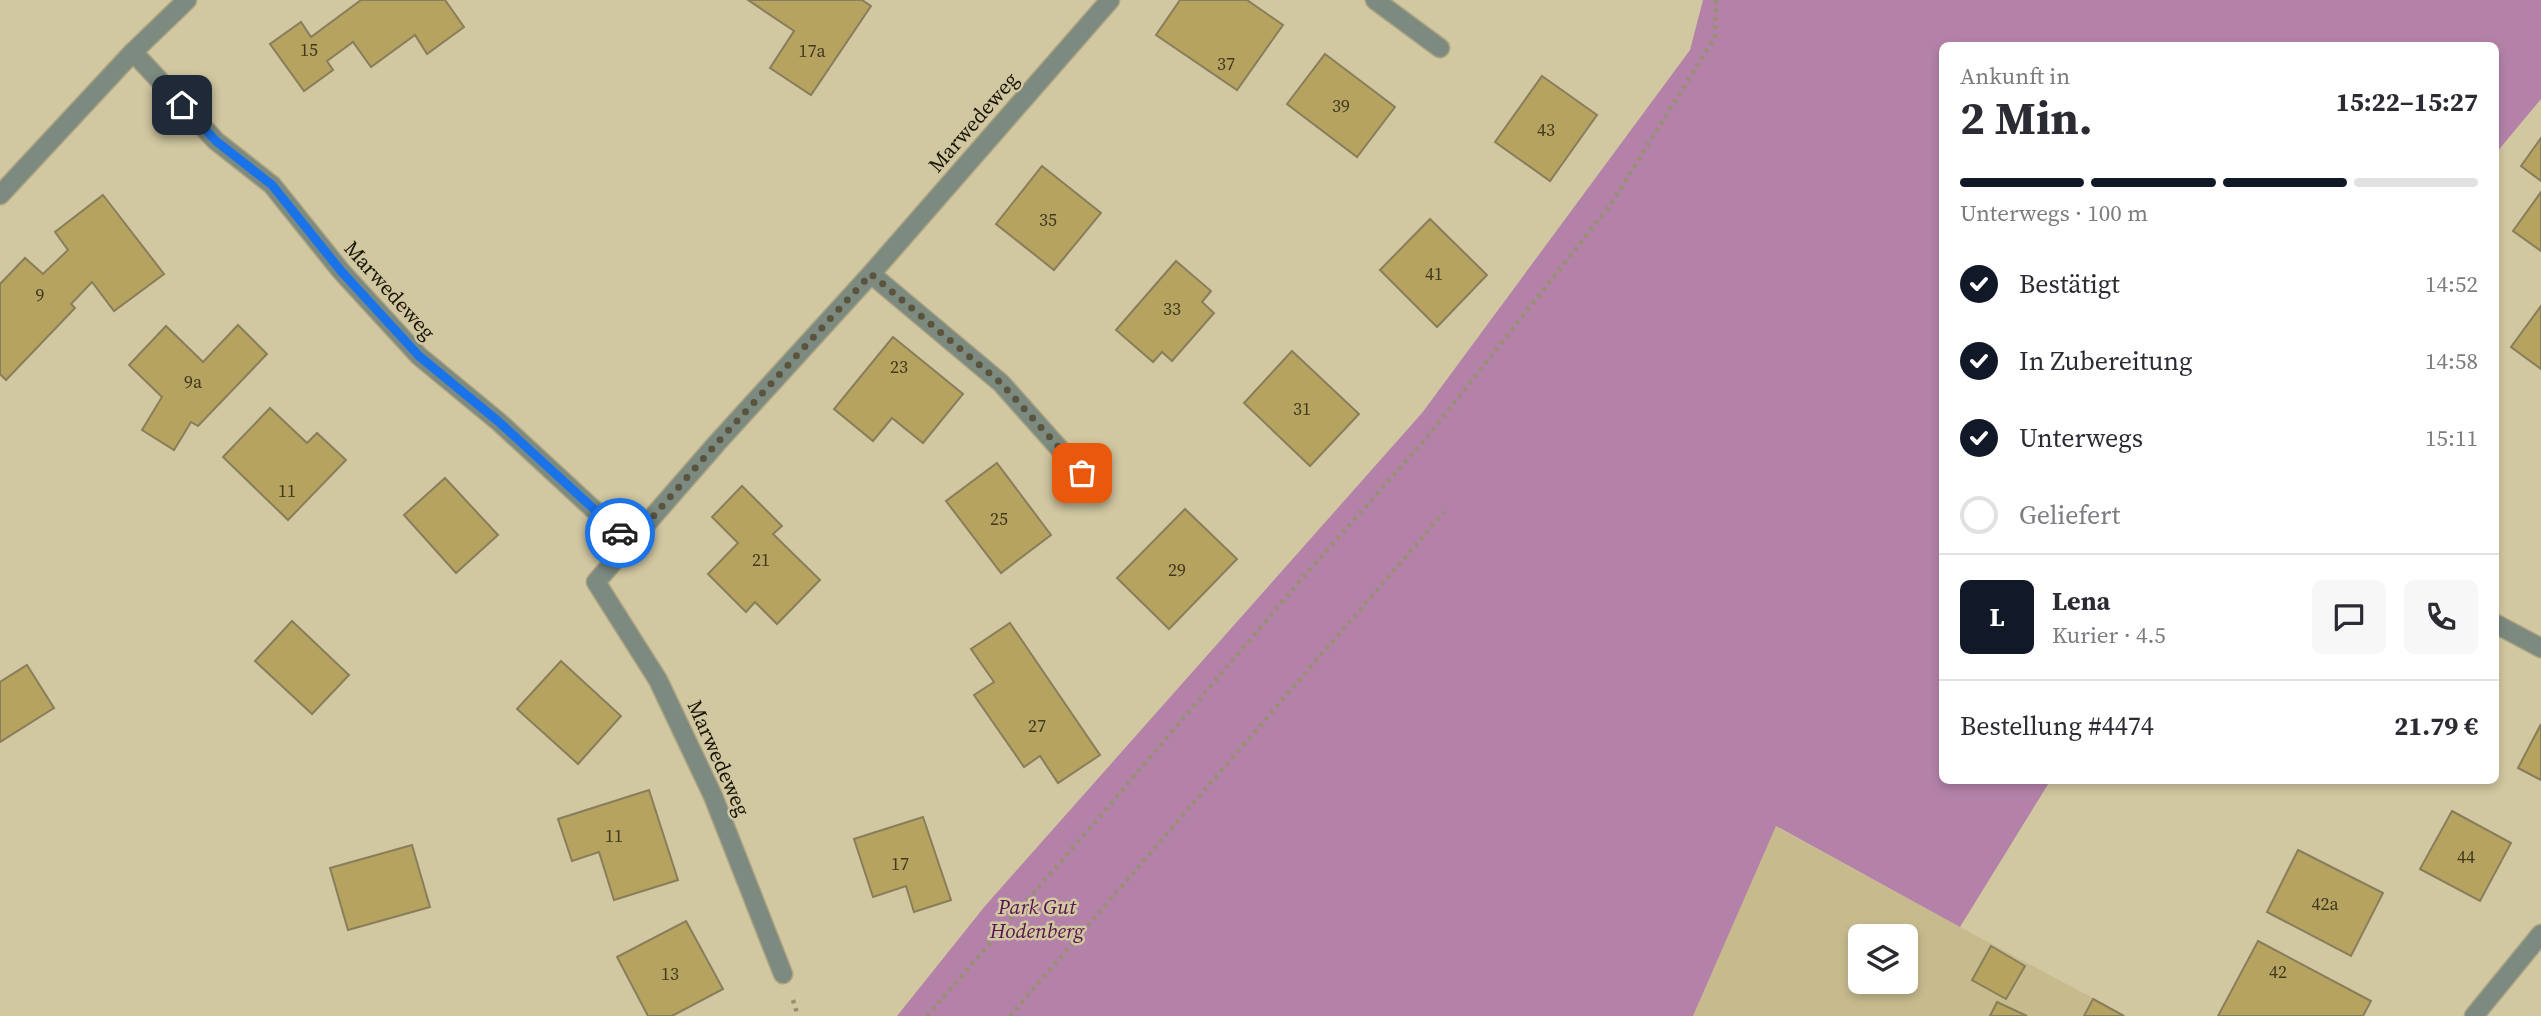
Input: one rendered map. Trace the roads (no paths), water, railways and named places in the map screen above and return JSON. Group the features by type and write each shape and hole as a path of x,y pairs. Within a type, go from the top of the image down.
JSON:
{"street":[{"path":"0,195 133,52 187,0"},
{"name":"Marwedeweg","path":"783,974 713,796 675,715 658,680 596,582 717,443 871,274 1110,0"},
{"path":"1375,0 1440,48"},
{"name":"Marwedeweg","path":"133,52 216,141 272,185 341,271 419,356 499,422 630,543"},
{"path":"871,274 1001,383 1098,492"},
{"path":"2499,626 2541,648"},
{"path":"2474,1016 2541,934"}],"park label":[{"name":"Park Gut Hodenberg","path":"1037,918"}]}
